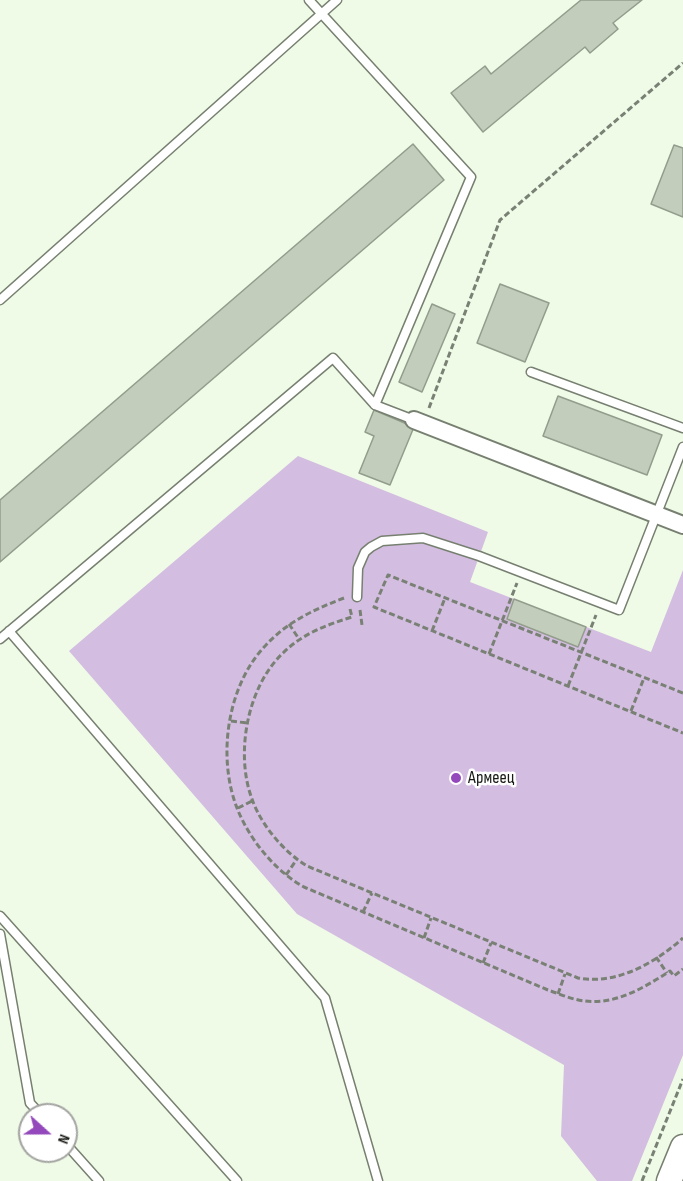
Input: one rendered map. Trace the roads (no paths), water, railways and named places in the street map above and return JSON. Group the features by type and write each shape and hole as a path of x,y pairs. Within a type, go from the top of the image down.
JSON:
{"main road":[{"path":"674,1179 683,1147"}],"street":[{"path":"419,422 683,525"}],"lane":[{"path":"309,0 471,177 375,405"},
{"path":"0,300 337,0"},
{"path":"0,639 333,358 375,405 419,422"},
{"path":"531,372 683,428"},
{"path":"357,597 358,568 365,552 382,541 423,538 619,609 683,447"},
{"path":"9,631 325,998 378,1181"},
{"path":"0,916 237,1181"},
{"path":"0,934 30,1103"},
{"path":"78,1157 99,1181"}],"place":[{"name":"Армеец","path":"456,778"}]}
